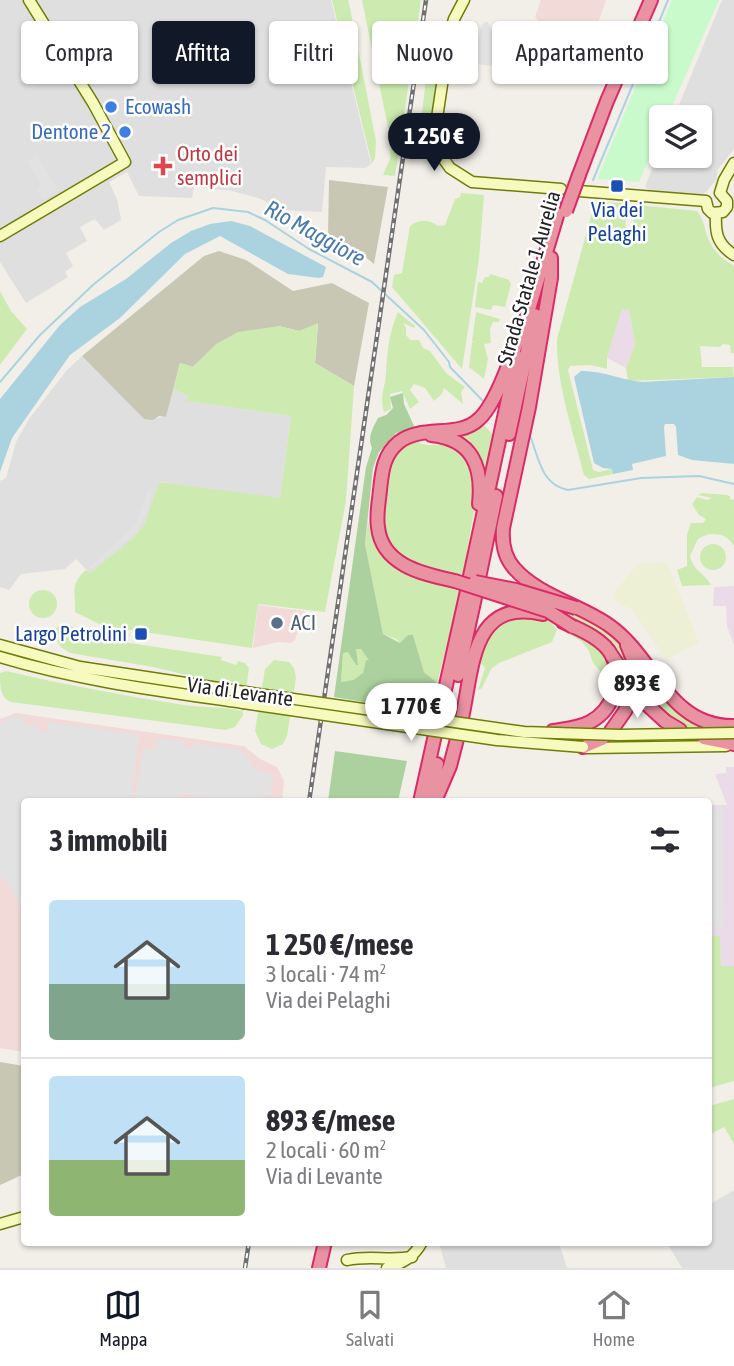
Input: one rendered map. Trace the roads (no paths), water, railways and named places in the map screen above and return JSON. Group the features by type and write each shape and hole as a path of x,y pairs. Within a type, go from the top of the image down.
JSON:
{"highway":[{"name":"Strada Statale 1 Aurelia","path":"563,210 475,577 474,560 526,318 563,210 576,174 608,80 643,0"},
{"name":"Strada Statale 1 Aurelia","path":"576,174 651,0"},
{"path":"551,258 551,278 529,407 505,520 504,545 513,567 530,582 606,624 623,637 672,698 688,713 706,723 734,726"},
{"path":"526,318 497,389 482,416 465,428 420,434 399,442 384,462 379,533 389,552 401,564 413,570 541,608 597,641 612,656 642,700 665,721 680,730"},
{"path":"420,434 445,437 458,443 469,452 477,466 481,487 474,560"},
{"path":"455,581 491,585 576,608"},
{"path":"421,798 471,592 433,798"},
{"path":"434,798 450,766 473,662 483,632 491,623 508,613 535,612 573,627"},
{"path":"583,747 607,735 625,711 633,688 634,662 623,637"},
{"path":"539,733 587,724 605,710 615,688 612,656"},
{"path":"704,738 734,745"},
{"path":"319,1268 324,1246"},
{"path":"327,1268 332,1246"}],"main road":[{"path":"0,236 125,162 93,103 29,0"},
{"path":"462,5 454,19 449,38 438,111 439,150 444,162 472,182 561,189"},
{"path":"720,193 734,163"},
{"path":"579,191 706,201"},
{"path":"712,193 720,193 727,199 727,205 723,212 716,214 708,209 706,201 712,193"},
{"path":"716,214 718,239 722,246 734,255"},
{"name":"Via di Levante","path":"0,645 89,669 497,740 583,747 734,745"},
{"name":"Via di Levante","path":"0,657 51,672 112,684 539,733 734,733"},
{"path":"0,1224 21,1218"},
{"path":"387,1268 412,1256 419,1246"},
{"path":"346,1264 373,1257 394,1260 412,1256"},
{"path":"346,1264 356,1268"}],"water":[{"path":"231,221 250,226 326,267 323,277 288,274 220,236 185,254 120,318 70,355 12,438 0,472 0,399 60,325 80,307 126,279 171,243 210,224"},
{"path":"581,371 642,382 734,377 734,464 692,460 678,455 674,424 665,424 664,427 666,456 632,464 633,470 613,474 612,469 594,463 574,377"}],"waterway":[{"path":"593,180 668,0"},
{"name":"Rio Maggiore","path":"0,382 40,335 94,284 159,232 178,220 213,208 248,212 309,249 372,282 424,330 450,367 484,402"},
{"name":"Rio Maggiore","path":"528,436 547,477 552,483 568,490 641,478 699,476 734,484"}],"railway":[{"path":"310,798 426,0"},
{"path":"245,1268 248,1246"}],"place":[{"name":"Ecowash","path":"111,107"},
{"name":"Dentone 2","path":"125,132"},
{"name":"Orto dei semplici","path":"163,166"},
{"name":"Via dei Pelaghi","path":"617,186"},
{"name":"ACI","path":"277,623"},
{"name":"Largo Petrolini","path":"141,634"}]}
